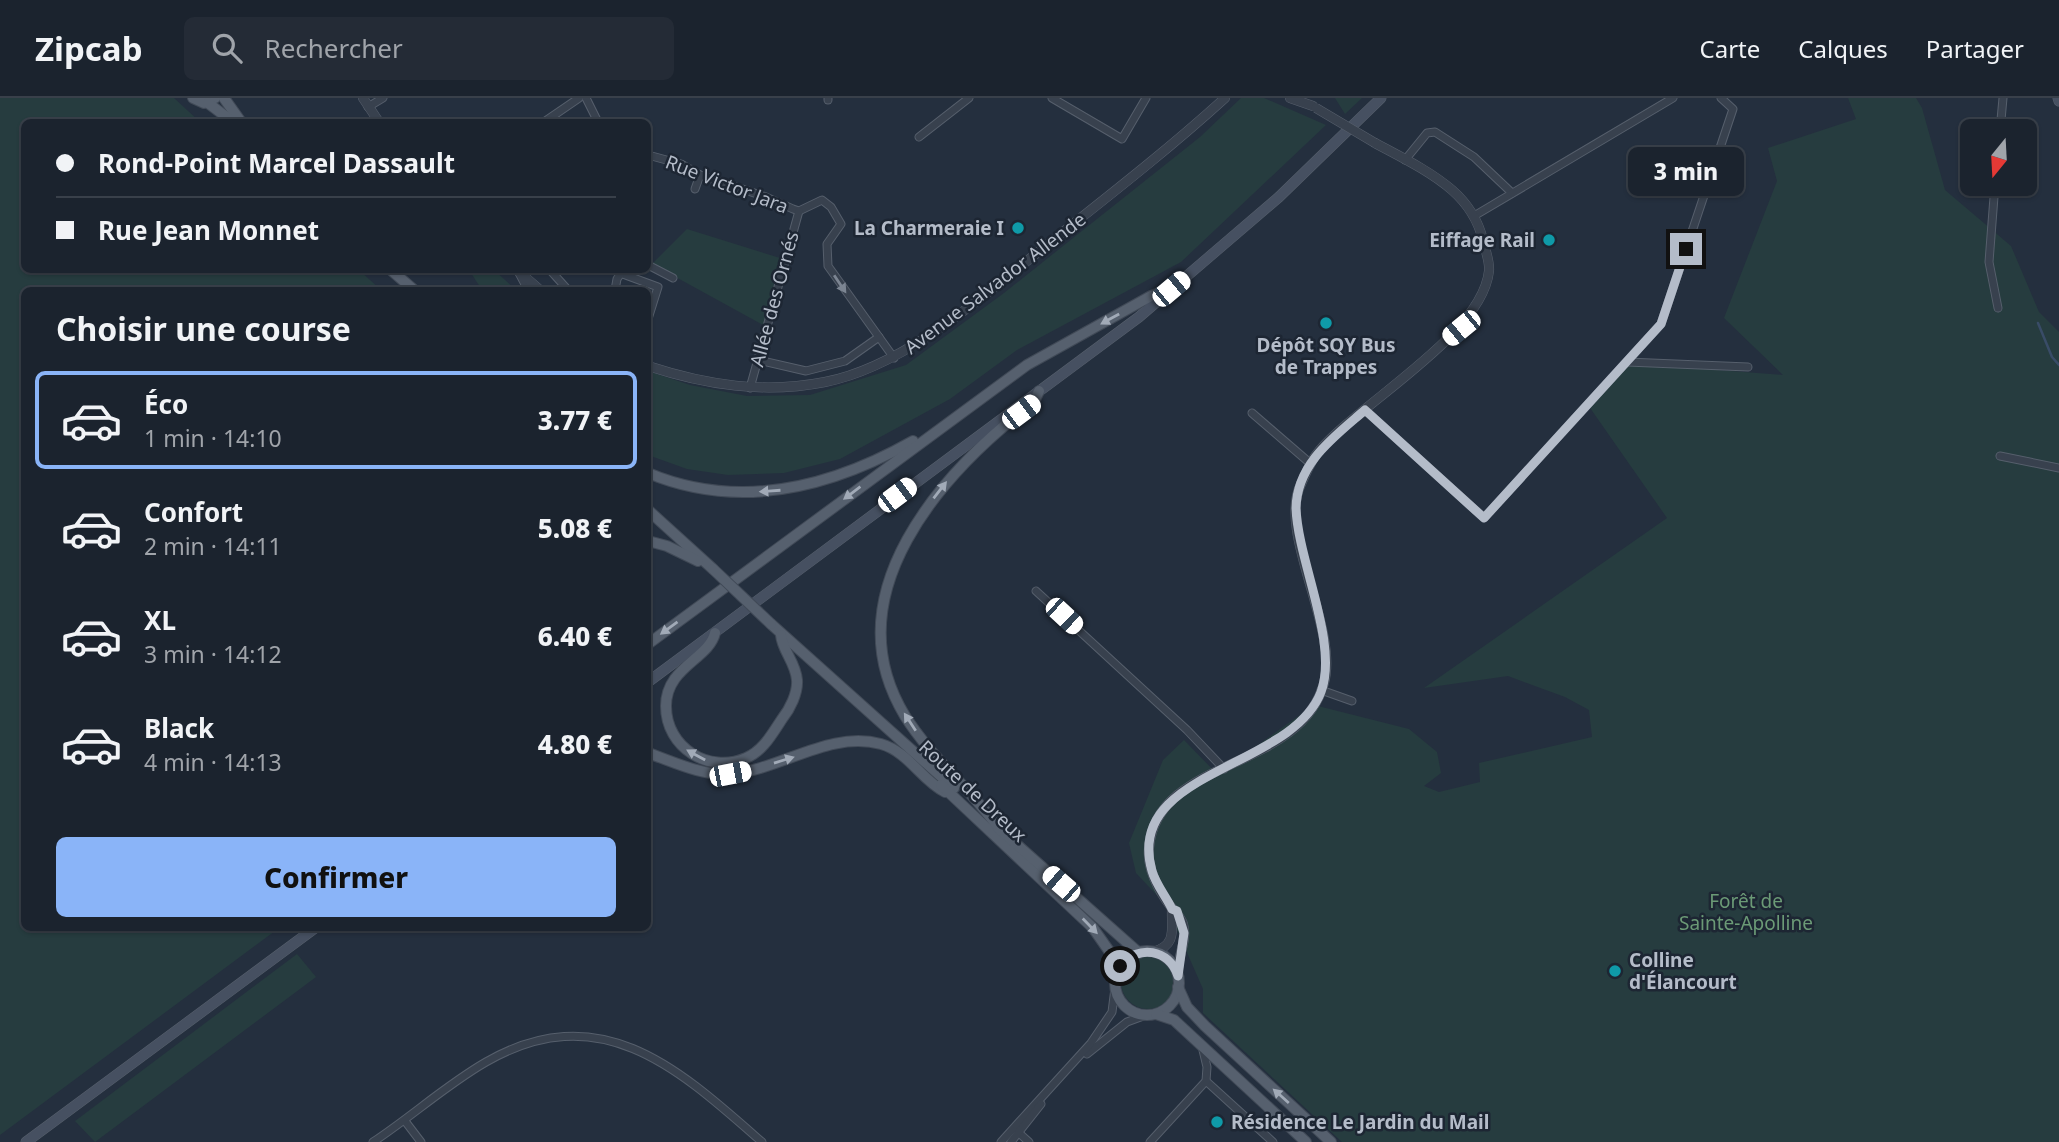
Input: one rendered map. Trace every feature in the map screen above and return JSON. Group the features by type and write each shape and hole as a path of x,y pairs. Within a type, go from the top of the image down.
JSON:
{"main road":[{"path":"193,98 212,100 230,119"},
{"path":"223,98 239,119"},
{"path":"651,680 1039,391 1171,289 1279,197 1381,98"},
{"path":"387,273 404,287"},
{"path":"394,273 411,287"},
{"path":"651,642 946,422 1027,365 1151,296 1171,289"},
{"path":"1001,831 928,751 896,698 883,644 884,605 894,566 907,537 925,509 970,456 1034,402 1039,391"},
{"path":"651,474 708,490 766,492 792,489 858,470 946,422"},
{"name":"Route de Dreux","path":"651,512 776,628 1139,953"},
{"path":"651,542 667,546 713,569"},
{"path":"715,633 713,642 678,673 670,688 666,706 669,724 679,743 692,755 711,763 748,758 764,746 787,712 798,681 776,628"},
{"name":"Route de Dreux","path":"792,642 1093,928 1111,953 1116,973"},
{"path":"651,754 706,773 730,774 837,743 862,741 885,745 902,754 941,790 952,795"},
{"path":"26,1142 311,931"},
{"path":"1304,1141 1174,1020 1126,1007 1115,988 1116,973 1125,960 1139,953 1153,952 1170,962 1187,1007 1331,1142"},
{"path":"1151,1014 1171,1004 1178,982"},
{"path":"37,1142 54,1120"}],"street":[{"path":"377,119 365,102 383,98"},
{"path":"548,119 579,98"},
{"path":"586,98 596,119"},
{"path":"919,137 969,98"},
{"path":"1052,98 1122,139 1146,98"},
{"name":"Avenue Salvador Allende","path":"651,367 688,379 750,388 778,388 827,382 894,358 994,287 1135,175 1226,98"},
{"path":"1290,98 1314,107"},
{"path":"1153,952 1164,948 1172,938 1175,928 1172,909 1154,879 1149,859 1155,823 1175,797 1273,743 1298,726 1316,704 1321,690 1325,653 1297,518 1299,488 1320,449 1461,328 1476,308 1487,281 1489,265 1474,216 1446,185 1301,98"},
{"path":"1474,216 1673,98"},
{"path":"1365,410 1484,518 1661,324 1733,109 1721,98"},
{"path":"2001,119 2003,98"},
{"path":"1405,160 1427,134 1435,132 1474,157 1512,193"},
{"name":"Rue Victor Jara","path":"651,156 681,164 700,175 799,211 822,200 840,218 841,224 827,244 828,266 894,358"},
{"path":"695,188 700,175"},
{"path":"1994,196 1989,262 1998,308"},
{"path":"784,217 786,207"},
{"name":"Allée des Ornés","path":"750,388 799,211"},
{"path":"651,267 673,278"},
{"path":"520,273 537,287"},
{"path":"553,273 565,287"},
{"path":"626,273 658,287 651,309"},
{"path":"641,287 643,282"},
{"path":"758,360 806,371 845,361 879,337"},
{"path":"1627,362 1748,368"},
{"path":"1252,413 1311,464"},
{"path":"2000,456 2059,468"},
{"path":"1036,591 1187,730 1224,769"},
{"path":"1321,690 1352,701"},
{"path":"1172,909 1177,911 1184,927 1178,982"},
{"path":"1001,1142 1091,1043 1112,1012 1115,988"},
{"path":"1012,1142 1031,1115 1086,1055 1125,1024 1151,1014"},
{"path":"373,1142 476,1068 521,1046 573,1037 617,1042 657,1057 699,1086 762,1142"},
{"path":"1150,1142 1206,1081 1207,1067 1202,1045"},
{"path":"1206,1081 1273,1142"},
{"path":"405,1121 421,1142"},
{"path":"1019,1133 1029,1142"}],"green space":[{"path":"0,98 174,98 197,119 21,119 21,273 362,273 378,287 21,287 21,931 275,931 0,1135"},
{"path":"1241,98 1264,98 1326,125 1181,262 1017,350 950,399 840,459 784,473 728,475 687,469 651,456 651,372 690,385 747,396 810,395 906,365 1004,293 1200,137"},
{"path":"1335,98 1362,98 1345,114"},
{"name":"Forêt de Sainte-Apolline","path":"1848,98 1916,98 1922,108 1945,190 2011,246 2039,312 2059,332 2059,1142 1342,1142 1203,1013 1203,989 1166,905 1136,873 1129,843 1163,760 1184,740 1217,774 1314,705 1409,729 1437,752 1441,773 1424,786 1439,792 1480,782 1479,763 1592,737 1589,710 1565,697 1508,676 1424,688 1667,518 1588,405 1627,363 1783,375 1724,318 1777,181 1768,148 1856,119"},
{"path":"687,229 780,258 765,326 652,264"},
{"path":"471,273 497,273 513,287 480,287"},
{"path":"297,954 316,977 95,1142 75,1121"},
{"path":"1148,955 1167,963 1175,982 1167,1001 1148,1009 1129,1001 1121,982 1129,963"}],"waterway":[{"path":"2038,323 2052,357 2059,365"}],"place":[{"name":"La Charmeraie I","path":"1018,228"},
{"name":"Eiffage Rail","path":"1549,240"},
{"name":"Dépôt SQY Bus de Trappes","path":"1326,323"},
{"name":"Colline d'Élancourt","path":"1615,971"},
{"name":"Résidence Le Jardin du Mail","path":"1217,1122"}],"route":[{"path":"1120,966 1131,955 1153,952 1165,957 1178,976 1177,966 1184,939 1184,927 1177,911 1172,909 1154,879 1149,859 1151,833 1160,812 1167,803 1205,778 1273,743 1298,726 1316,704 1326,671 1325,653 1296,508 1299,488 1316,454 1365,410 1484,518 1661,324 1686,249"}]}
